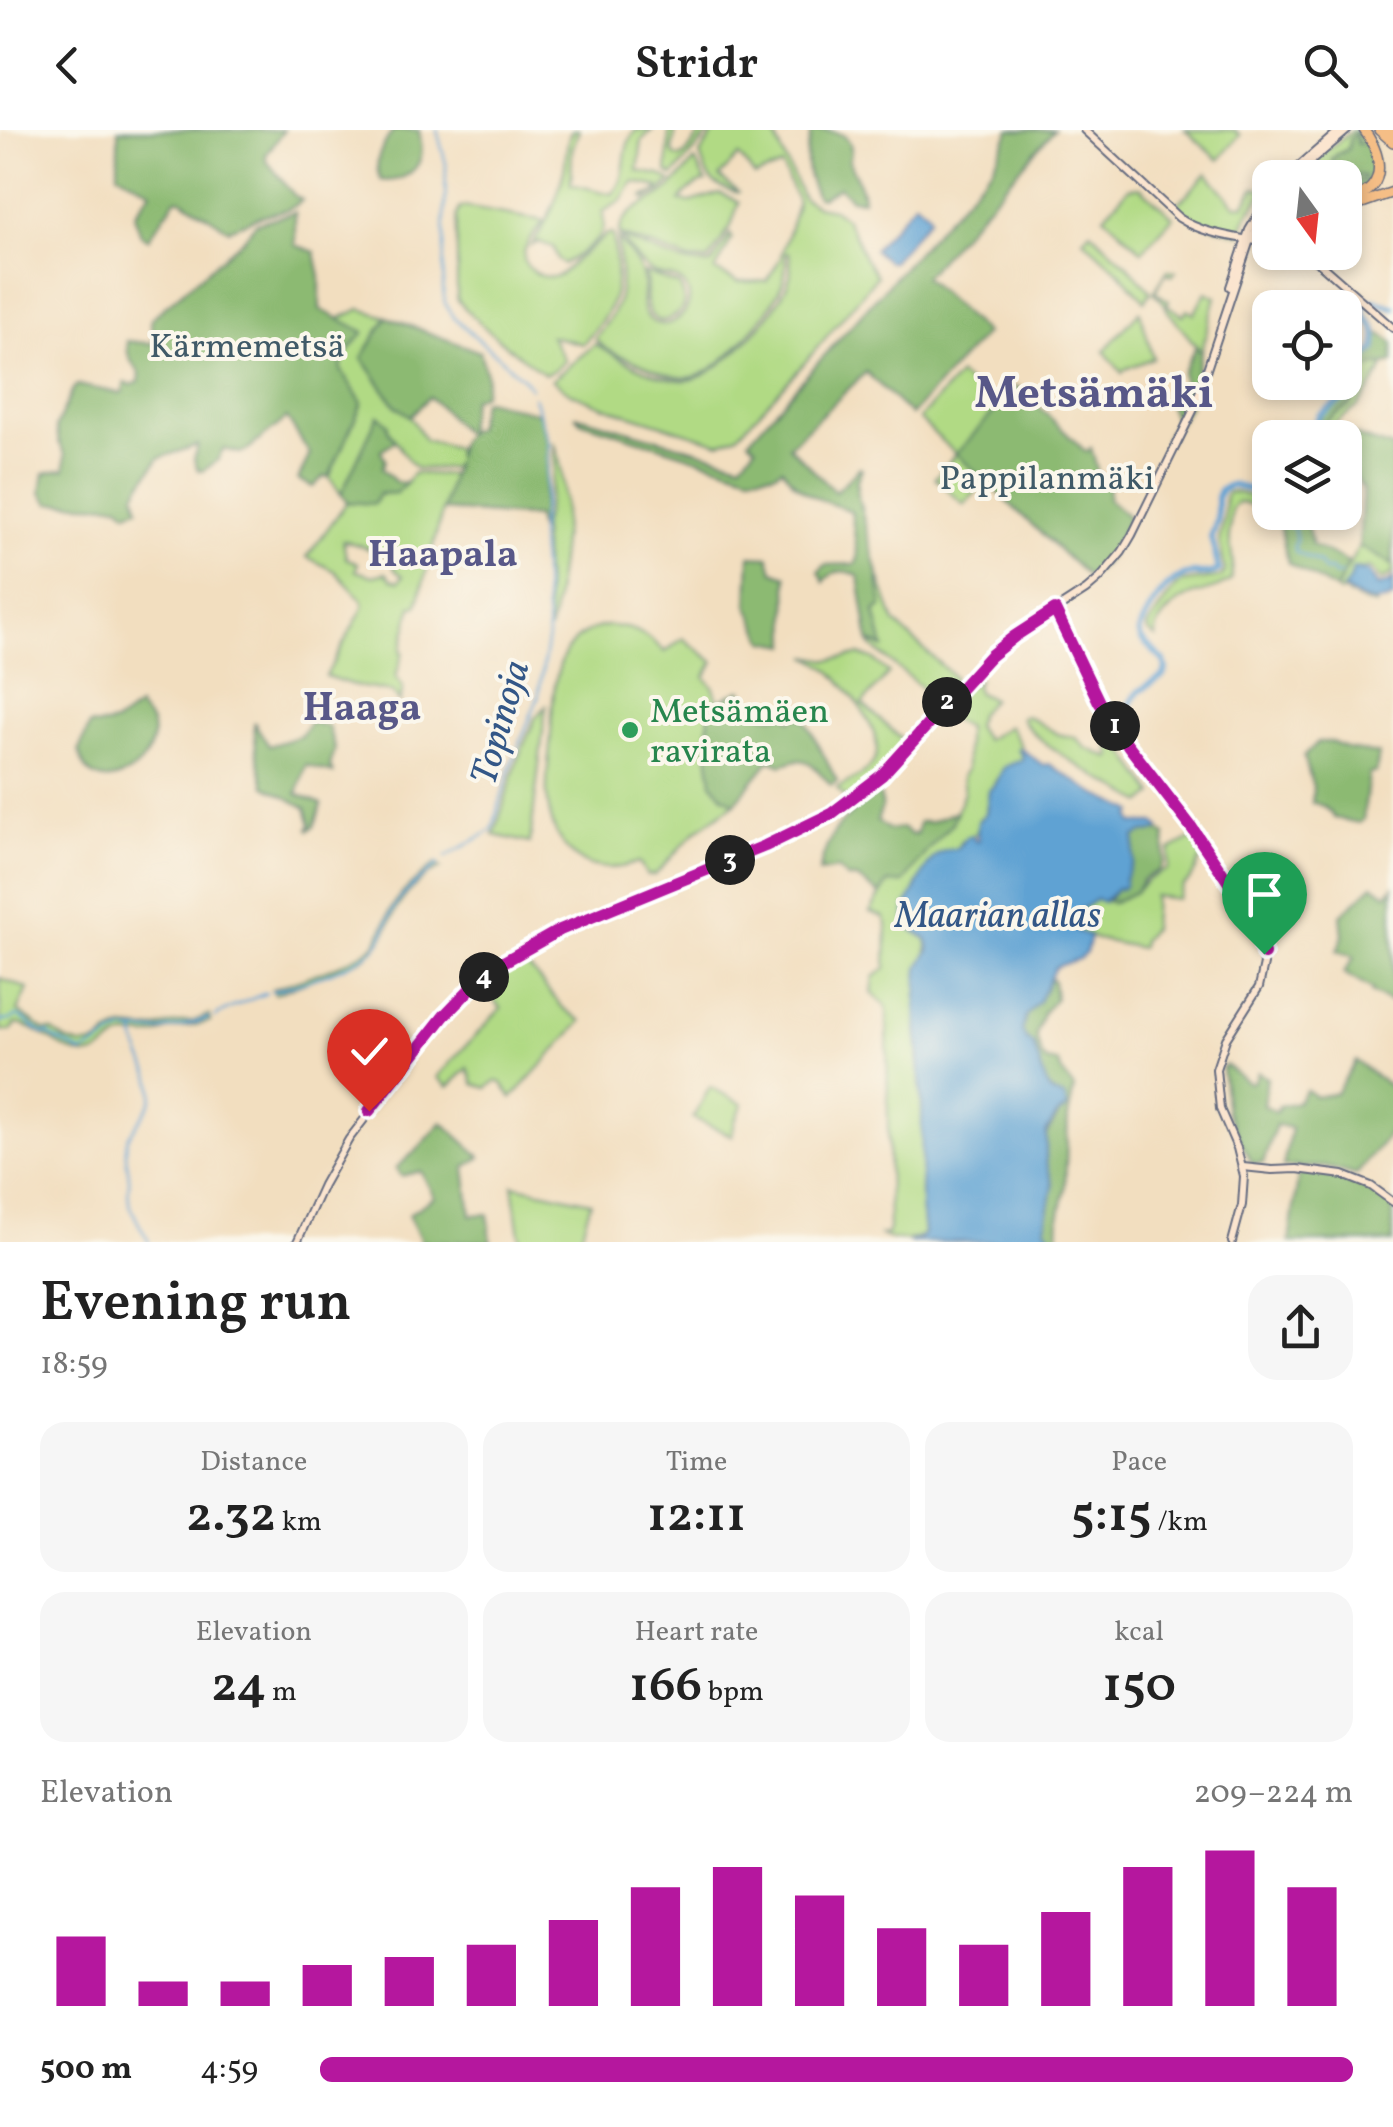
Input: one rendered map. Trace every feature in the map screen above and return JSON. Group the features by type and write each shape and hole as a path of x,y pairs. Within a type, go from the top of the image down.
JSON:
{"highway":[{"path":"1362,194 1378,176 1380,165 1364,130"},
{"path":"1379,130 1393,142"},
{"path":"1362,203 1393,192"}],"main road":[{"path":"1084,130 1192,226 1252,241"},
{"path":"1311,160 1340,130"},
{"path":"1314,160 1348,130"},
{"path":"297,1242 349,1139 444,1016 474,985 518,952 560,930 765,846 845,805 874,782 990,656 1100,578 1132,535 1193,412 1252,227"},
{"path":"1248,240 1252,233"},
{"path":"1327,270 1393,328"},
{"path":"1055,610 1099,702 1192,828 1250,914 1258,933 1264,959 1260,981 1226,1039 1216,1069 1220,1110 1242,1166 1244,1197 1232,1242"},
{"path":"1242,1166 1343,1175 1371,1186 1393,1202"}],"green space":[{"path":"118,130 284,130 266,160 302,200 291,208 228,229 176,199 148,239 141,235 134,215 151,191 118,173"},
{"path":"393,130 419,130 421,156 406,176 381,180 378,160"},
{"path":"572,130 579,130 572,150 571,184 612,194 621,180 627,146 636,130 652,130 642,140 638,171 671,181 645,199 659,187 633,182 622,200 603,212 604,227 596,240 563,264 553,247 539,242 532,245 555,200"},
{"path":"669,130 676,130 672,150 680,158 703,130 712,130 673,176 667,172"},
{"path":"716,130 772,130 803,198 845,218 877,276 738,435 720,443 605,407 572,394 552,380 595,344 666,378 689,380 702,376 733,354 776,304 790,276 789,253 785,254 781,287 753,328 717,365 693,377 655,370 613,352 595,338 618,302 618,239 641,273 647,316 654,322 670,323 688,305 683,283 647,269 621,237 677,260 711,264 730,234 732,238 715,271 738,282 767,281 780,259 798,202 782,166 755,176 739,156 719,177 739,193 717,185 708,176 700,154"},
{"path":"810,130 841,134 850,143 849,160 863,200 851,199 839,187 817,197 807,166"},
{"path":"1010,130 1054,130 924,277 985,333 911,415 866,372 789,446 835,492 862,469 857,493 877,570 882,606 875,612 884,647 869,642 859,577 840,572 824,582 819,571 825,565 855,564 858,558 851,511 804,491 782,468 774,473 750,475 582,422 575,415 741,463 756,446 749,440 993,167"},
{"path":"1185,130 1234,130 1240,135 1219,160"},
{"path":"1353,130 1361,130 1372,144 1377,174 1362,193 1371,179 1356,133 1348,149 1333,160 1316,160"},
{"path":"1355,132 1357,144 1367,143 1373,155 1370,177 1362,190 1362,160 1332,160 1348,149"},
{"path":"695,161 706,182 691,189 680,201 691,202 720,193 739,202 731,226 708,261 689,260 619,234 625,218 670,188"},
{"path":"1207,173 1235,205 1244,205 1252,193 1252,208 1240,234 1201,223 1176,206"},
{"path":"1140,187 1173,217 1142,251 1104,216 1129,188"},
{"path":"460,208 544,221 524,255 531,270 548,277 562,274 607,234 613,234 616,282 611,305 583,344 551,336 565,361 553,371 545,374 522,357 487,330 457,299 457,216"},
{"name":"Kärmemetsä","path":"295,212 295,245 315,252 320,309 364,332 346,355 341,370 362,403 329,477 324,476 313,487 298,480 310,454 287,418 246,451 223,449 217,461 203,471 198,470 194,459 198,445 159,458 135,493 139,508 127,512 119,505 49,503 41,492 44,473 65,469 65,454 56,427 73,389 77,385 119,393 125,383 139,382 140,373 130,358 127,341 154,344 152,318 243,240 256,223"},
{"path":"1090,231 1151,292 1145,301 1083,239"},
{"path":"645,273 679,285 684,303 679,313 661,321 650,313"},
{"path":"1165,275 1155,292 1183,315 1187,310 1194,314 1206,292 1216,297 1201,352 1154,292"},
{"path":"360,309 387,317 362,358 425,440 458,449 454,468 417,469 388,430 365,444 341,494 329,477 362,403 341,370 346,355 363,332 338,319"},
{"path":"1140,311 1153,358 1122,373 1104,351"},
{"path":"387,317 480,352 487,377 483,394 472,399 466,433 475,428 482,401 539,413 549,455 539,532 536,517 443,510 465,434 429,397 410,416 396,406 362,358"},
{"path":"1379,333 1393,342 1393,362 1366,370 1362,377 1362,365 1377,349"},
{"path":"1196,346 1201,352 1189,405 1169,440 1165,440 1175,420 1168,403 1182,398 1182,373"},
{"path":"1385,365 1369,392 1357,407 1339,420 1327,420 1352,400 1362,400 1366,368"},
{"path":"959,375 997,409 957,453 986,481 964,505 935,478 956,454 919,419"},
{"name":"Pappilanmäki","path":"1017,386 1086,452 1091,448 1100,481 1109,486 1108,499 1129,517 1108,559 1087,576 956,454"},
{"path":"1344,400 1354,400 1328,420 1320,420 1323,413"},
{"path":"378,415 388,424 395,441 381,450 385,460 382,469 396,482 407,483 396,493 379,494 374,504 347,502 341,494"},
{"path":"1362,438 1393,448 1393,565 1359,546"},
{"path":"554,442 562,477 564,513 549,630 542,529 555,467"},
{"path":"414,473 452,475 401,651 396,677 403,687 400,702 392,692 326,676 364,606 335,571 307,557 347,502 396,493","holes":["343,540 382,553 403,576 399,581 386,573 373,576 356,571 358,563 346,558"]},
{"path":"1228,492 1252,497 1252,505 1237,503 1232,508 1231,580 1183,599 1159,623 1156,637 1147,627 1175,587 1183,582 1221,577 1225,571 1219,540"},
{"path":"1281,530 1308,530 1312,545 1349,563 1336,590 1288,563"},
{"path":"1359,546 1393,565 1393,573 1384,579 1370,568 1353,569 1348,592 1376,605 1336,590"},
{"path":"750,556 769,557 773,571 787,576 788,645 765,641 748,605"},
{"path":"877,570 895,623 954,677 954,685 939,702 869,642 883,647 875,612 882,606"},
{"name":"Metsämäen ravirata","path":"605,626 638,632 665,652 683,638 714,662 705,677 718,700 709,708 709,761 716,785 735,803 696,831 655,875 647,875 639,862 619,867 586,864 563,845 550,813 547,779 558,669 575,641"},
{"path":"859,655 873,659 889,673 862,704 903,740 879,774 846,799 837,788 872,764 877,749 875,737 844,686 828,669 807,656 829,660"},
{"path":"978,680 978,693 992,699 979,714 976,726 985,740 1009,726 1023,757 995,782 977,833 961,841 918,883 910,902 913,931 927,939 917,1020 924,1234 897,1240 881,1235 889,1229 887,1011 872,993 874,977 886,968 887,924 884,917 870,912 888,883 951,825 964,792 966,728 942,713 966,686"},
{"path":"741,690 746,700 763,714 784,713 791,720 799,716 806,721 837,781 831,785 804,761 782,765 770,760 735,803 723,796 712,783 709,708"},
{"path":"546,706 530,843 494,835 518,758 535,718"},
{"path":"138,707 152,726 152,742 146,756 122,776 95,776 85,767 79,750 90,725 116,722"},
{"path":"1027,716 1110,758 1109,747 1117,741 1154,794 1143,803 1076,764 1028,728 1021,717"},
{"path":"254,722 269,746 301,736 310,722 328,726 335,749 330,766 333,773 306,765 297,794 322,804 314,827 309,830 306,808 265,786"},
{"path":"1318,742 1379,754 1376,772 1369,774 1363,820 1359,823 1334,818 1312,803 1313,787 1304,756"},
{"path":"879,791 882,807 877,821 889,830 902,828 912,835 917,833 919,822 930,822 957,811 951,825 903,883 888,883 879,894 838,869 819,872 833,834"},
{"path":"1159,831 1166,835 1160,870 1143,879 1135,892 1112,903 1108,901 1133,862 1135,837"},
{"path":"1193,838 1203,855 1178,899 1154,896 1152,929 1141,948 1096,939 1073,929 1080,910 1097,899 1104,902 1135,892 1168,869 1170,850"},
{"path":"435,864 441,868 427,875 408,894 372,951 360,960 275,994 272,989 367,951 377,941 400,896"},
{"path":"1373,885 1387,894 1393,887 1393,1003 1344,973 1354,957 1337,951 1343,936 1341,915"},
{"path":"522,959 563,1008 582,1021 512,1098 502,1083 496,1081 487,1088 474,1084 468,1068 448,1087 437,1077 501,1008 482,987"},
{"path":"0,978 28,989 18,1011 44,1030 80,1045 100,1042 123,1028 148,1030 209,1015 210,1021 150,1036 131,1035 96,1053 79,1054 23,1025 16,1024 11,1031 0,1030"},
{"path":"1050,978 1055,999 1043,1013 1036,1035 1041,1056 1058,1063 1074,1088 1058,1242 1052,1242 1045,1229 1053,1185 1046,1161 1046,1135 1061,1111 1057,1095 1048,1089 1033,1044 1022,1031 1026,1016"},
{"path":"1356,1061 1393,1089 1393,1129 1356,1175 1325,1167 1283,1167 1291,1128 1276,1125 1263,1163 1251,1163 1227,1113 1222,1068 1225,1065 1249,1083 1258,1072 1267,1078 1263,1105 1276,1112 1279,1106 1297,1102 1306,1090 1316,1097 1336,1093"},
{"path":"710,1087 743,1104 732,1136 693,1118"},
{"path":"442,1122 481,1157 465,1168 471,1215 488,1214 491,1242 420,1242 408,1215 434,1197 421,1171 401,1176 396,1168"},
{"path":"1299,1172 1349,1181 1393,1205 1393,1242 1289,1242"},
{"path":"513,1185 591,1202 579,1242 521,1242"}],"water":[{"path":"915,202 929,218 888,262 874,250"},
{"path":"1353,569 1368,572 1378,586 1393,578 1393,598 1373,602 1343,589"},
{"name":"Maarian allas","path":"1020,748 1043,765 1049,764 1095,794 1131,810 1133,823 1155,823 1160,828 1135,837 1133,862 1125,886 1103,902 1097,899 1080,910 1073,929 1090,936 1086,953 1055,967 1039,1001 1026,1016 1022,1031 1033,1044 1048,1089 1065,1097 1067,1108 1046,1132 1046,1161 1053,1185 1045,1228 1052,1242 909,1242 924,1234 916,1007 919,967 929,945 927,939 907,926 906,905 938,854 957,849 969,836 979,840 978,822 986,813 989,790 1004,767 1022,760"}],"waterway":[{"name":"Topinoja","path":"437,130 446,164 445,303 454,318 531,388"},
{"path":"1317,420 1350,395 1353,368 1375,349 1376,333 1365,315 1364,305 1374,301 1393,307"},
{"name":"Topinoja","path":"446,857 492,830 512,762 538,698 548,636 539,532 549,444 534,397"},
{"path":"1120,722 1138,692 1166,670 1164,661 1141,639 1139,631 1152,606 1179,578 1219,570 1211,537 1217,521 1217,497 1220,490 1230,485 1252,490"},
{"path":"1295,530 1296,552 1319,563 1325,571 1342,574"},
{"name":"Topinoja","path":"272,991 338,969 373,950 398,902 438,864"},
{"name":"Topinoja","path":"215,1017 266,993"},
{"name":"Topinoja","path":"0,1021 21,1017 81,1053 123,1031 163,1030 209,1018"},
{"path":"135,1032 153,1090 151,1102 127,1143 128,1197 149,1242"}],"place":[{"name":"Metsämäen ravirata","path":"630,730"}],"district":[{"name":"Metsämäki","path":"1094,391"},
{"name":"Haapala","path":"443,553"},
{"name":"Haaga","path":"362,706"}],"route":[{"path":"369,1111 444,1016 500,964 560,930 765,846 831,814 882,775 990,656 1055,610 1099,702 1250,914 1264,954"}]}
